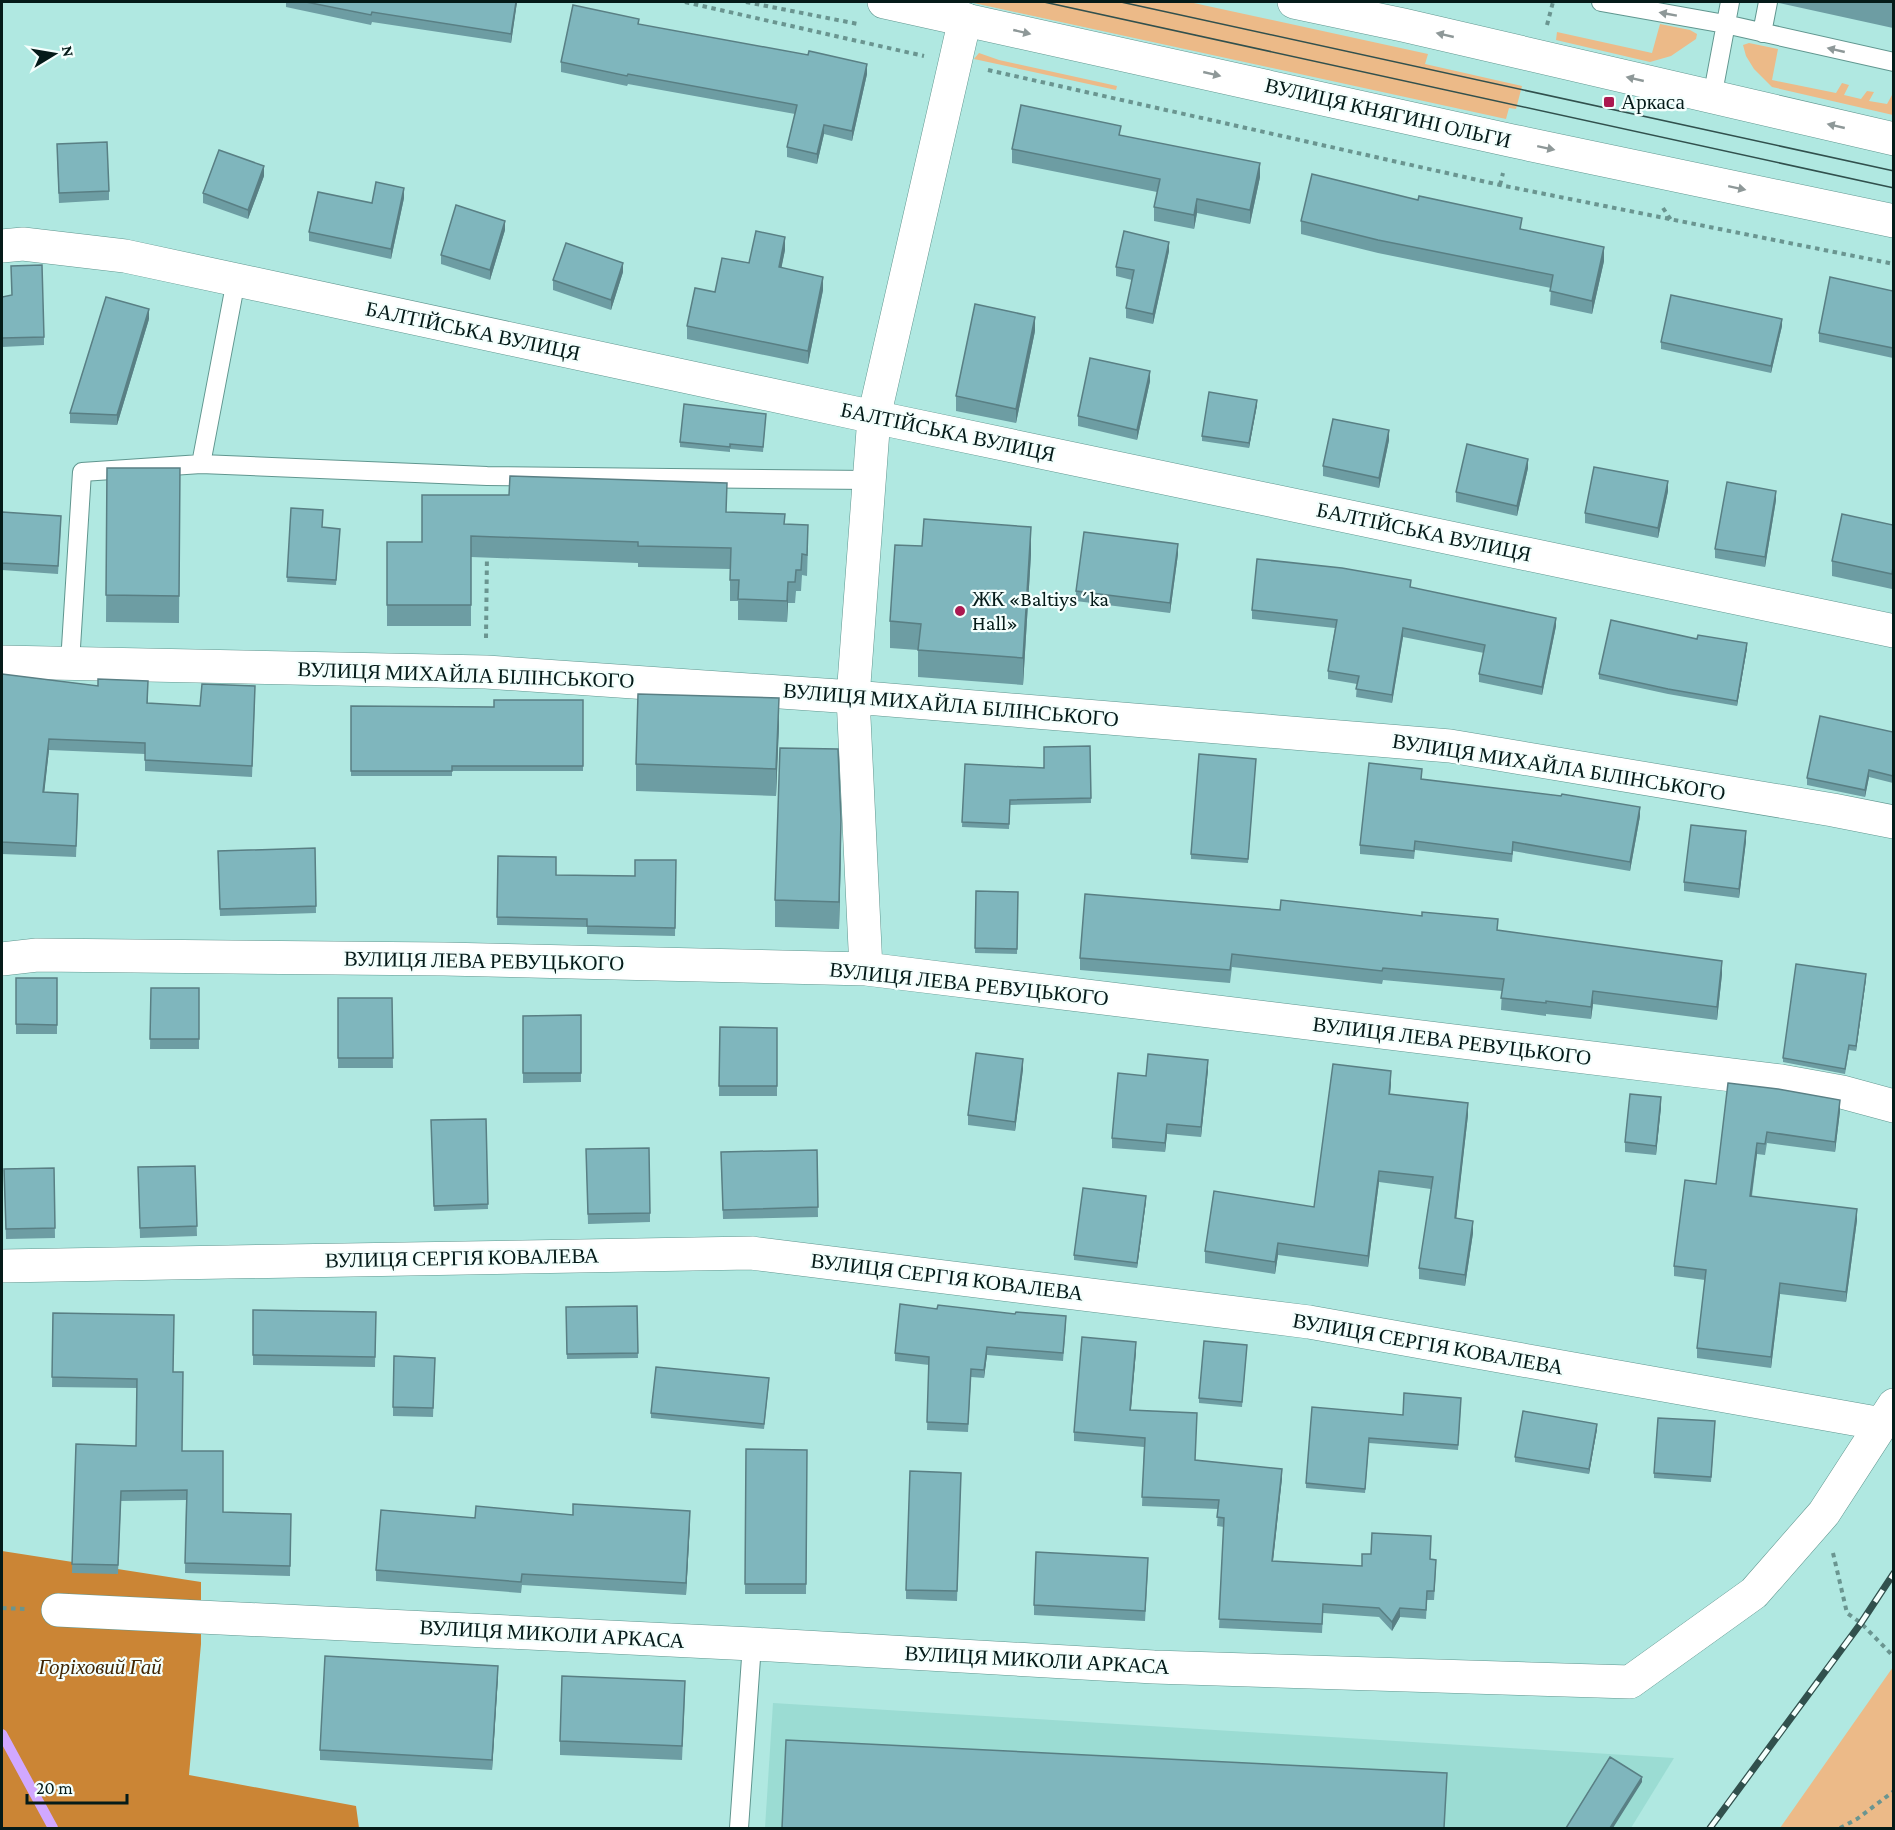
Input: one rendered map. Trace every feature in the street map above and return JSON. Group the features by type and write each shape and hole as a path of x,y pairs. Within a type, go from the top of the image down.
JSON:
{"street":[{"name":"ВУЛИЦЯ КНЯГИНІ ОЛЬГИ","path":"884,2 1513,141 1893,221"},
{"path":"1294,2 1403,25 1893,139"},
{"path":"866,969 853,697 873,417 965,19"},
{"name":"БАЛТІЙСЬКА ВУЛИЦЯ","path":"2,246 23,244 125,256 873,417 1893,631"},
{"name":"ВУЛИЦЯ МИХАЙЛА БІЛІНСЬКОГО","path":"2,662 486,672 853,697 1450,746 1893,822"},
{"name":"ВУЛИЦЯ ЛЕВА РЕВУЦЬКОГО","path":"2,958 38,954 372,958 866,969 1781,1081 1842,1092 1893,1106"},
{"name":"ВУЛИЦЯ СЕРГІЯ КОВАЛЕВА","path":"2,1266 751,1253 1309,1322 1888,1415"},
{"name":"ВУЛИЦЯ МИКОЛИ АРКАСА","path":"58,1610 753,1644 1154,1667 1630,1682 1754,1593 1824,1513 1888,1415"}],"lane":[{"path":"1600,2 1725,24 1893,63"},
{"path":"1712,98 1730,2"},
{"path":"1762,33 1768,2"},
{"path":"201,464 236,280"},
{"path":"70,663 82,472 201,464 488,476 869,480"},
{"path":"739,1828 753,1644"}],"path":[{"path":"685,2 926,57"},
{"path":"1546,31 1553,2"},
{"path":"981,68 1500,185 1893,264"},
{"path":"1500,185 1503,173"},
{"path":"486,672 487,545"},
{"path":"1824,1513 1847,1613 1861,1623 1893,1657"},
{"path":"1840,1828 1857,1819 1893,1791"}],"shaded area":[{"path":"969,2 1189,2 1428,54 1425,64 1522,86 1516,109 1509,108 1506,119"},
{"path":"1660,24 1690,30 1697,34 1696,39 1671,56 1650,62 1556,40 1557,32 1652,53"},
{"path":"1749,43 1778,49 1772,80 1836,93 1842,83 1849,85 1844,95 1861,99 1867,91 1874,92 1869,101 1887,104 1892,95 1893,115 1772,87 1754,69 1746,56 1743,45"},
{"path":"979,53 999,60 1117,86 1116,90 974,59"},
{"path":"1893,1667 1893,1828 1780,1828"},
{"path":"773,1703 1674,1758 1631,1828 765,1828"}],"green space":[{"name":"Горіховий Гай","path":"2,1551 201,1582 201,1644 189,1775 356,1806 359,1828 2,1828"}],"building":[{"path":"306,2 516,2 511,34 372,12 371,15"},
{"path":"573,5 639,19 638,24 808,55 809,51 867,64 852,131 824,125 817,154 787,147 797,105 628,74 627,76 561,62"},
{"path":"1021,105 1121,126 1119,135 1260,163 1250,210 1197,199 1194,215 1154,207 1160,179 1012,149"},
{"path":"107,142 109,191 59,193 57,144"},
{"path":"219,150 264,166 248,210 203,193"},
{"path":"1312,174 1418,200 1419,196 1522,218 1520,229 1604,247 1592,301 1550,291 1553,275 1378,240 1301,221"},
{"path":"376,182 404,188 391,249 309,232 318,192 372,203"},
{"path":"456,205 505,221 490,270 441,255"},
{"path":"756,231 785,237 779,267 823,277 808,351 687,326 695,288 715,292 722,258 749,263"},
{"path":"1124,231 1169,242 1153,314 1126,308 1134,270 1116,267"},
{"path":"566,243 623,263 611,300 553,280"},
{"path":"42,265 44,337 2,338 2,297 12,295 11,266"},
{"path":"1830,277 1893,291 1893,348 1819,333"},
{"path":"1671,295 1782,319 1771,366 1661,342"},
{"path":"106,297 149,309 117,415 70,413"},
{"path":"975,304 1035,317 1016,409 956,396"},
{"path":"1090,358 1150,371 1137,430 1078,416"},
{"path":"1209,392 1257,400 1249,443 1202,436"},
{"path":"684,404 766,414 763,447 730,444 730,447 680,442"},
{"path":"1333,419 1389,430 1379,478 1323,466"},
{"path":"1467,444 1528,459 1517,506 1456,492"},
{"path":"1594,467 1668,481 1658,528 1585,513"},
{"path":"107,468 180,468 179,596 106,595"},
{"path":"510,476 727,483 726,512 785,514 784,524 808,525 807,555 802,554 801,570 796,570 795,582 788,582 787,601 738,599 739,580 730,580 731,548 638,546 638,542 471,536 471,605 387,605 387,542 422,542 422,495 509,495"},
{"path":"1727,482 1776,491 1765,557 1715,549"},
{"path":"291,508 323,510 322,527 340,529 336,580 287,577"},
{"path":"2,512 61,516 58,566 2,563"},
{"path":"1842,514 1893,525 1892,574 1832,561"},
{"name":"ЖК «Baltiysʹka Hall»","path":"924,519 1031,527 1023,658 918,650 921,624 890,621 895,545 922,546"},
{"path":"1084,532 1178,544 1170,603 1076,591"},
{"path":"1257,559 1342,568 1411,580 1410,587 1556,618 1542,687 1479,674 1485,645 1403,628 1392,695 1356,689 1359,676 1328,671 1337,620 1252,610"},
{"path":"1611,620 1697,639 1698,635 1747,643 1737,701 1599,674"},
{"path":"2,674 98,686 98,679 148,681 147,703 200,706 202,684 255,686 252,766 145,760 145,743 49,739 43,792 78,794 76,846 2,842"},
{"path":"638,694 779,698 776,769 636,764"},
{"path":"494,700 583,700 583,766 452,766 452,771 351,771 351,706 494,707"},
{"path":"1820,716 1893,732 1893,776 1869,770 1865,790 1807,778"},
{"path":"1090,746 1091,798 1010,800 1009,824 962,822 965,764 1044,768 1044,747"},
{"path":"780,748 838,749 841,820 839,902 775,900"},
{"path":"1199,754 1256,759 1248,859 1191,854"},
{"path":"1369,763 1422,769 1421,779 1561,796 1562,794 1640,807 1630,862 1513,842 1512,854 1415,841 1414,851 1360,845"},
{"path":"1691,825 1746,831 1739,889 1684,882"},
{"path":"315,848 316,906 220,909 218,851"},
{"path":"498,856 556,857 556,875 635,876 635,860 676,860 675,928 587,926 587,919 497,917"},
{"path":"976,891 1018,892 1017,949 975,948"},
{"path":"1085,894 1280,910 1281,900 1422,916 1422,912 1498,919 1497,930 1722,961 1717,1007 1593,991 1591,1007 1546,1001 1546,1003 1501,998 1504,979 1383,968 1382,971 1232,954 1230,970 1080,958"},
{"path":"1796,964 1866,974 1856,1046 1849,1045 1845,1069 1783,1058"},
{"path":"16,978 57,978 57,1025 16,1024"},
{"path":"151,988 199,988 199,1039 150,1039"},
{"path":"338,998 392,998 393,1058 338,1058"},
{"path":"581,1015 581,1073 523,1073 523,1016"},
{"path":"720,1027 777,1028 777,1086 719,1086"},
{"path":"976,1053 1023,1059 1015,1122 968,1115"},
{"path":"1148,1054 1208,1060 1201,1127 1167,1124 1165,1143 1112,1138 1118,1073 1146,1076"},
{"path":"1333,1064 1391,1071 1389,1094 1468,1103 1455,1218 1473,1221 1465,1275 1419,1268 1433,1177 1379,1171 1368,1256 1278,1243 1275,1262 1205,1251 1214,1191 1314,1207"},
{"path":"1728,1083 1840,1100 1835,1142 1767,1132 1765,1144 1757,1143 1750,1196 1857,1209 1846,1292 1780,1283 1771,1357 1697,1348 1706,1270 1674,1266 1685,1180 1716,1184"},
{"path":"1630,1094 1661,1097 1656,1146 1625,1142"},
{"path":"486,1119 488,1204 434,1206 431,1120"},
{"path":"649,1148 650,1213 588,1214 586,1149"},
{"path":"817,1150 818,1207 723,1210 721,1152"},
{"path":"195,1166 197,1226 140,1228 138,1167"},
{"path":"54,1168 55,1228 6,1229 4,1169"},
{"path":"1083,1188 1146,1196 1137,1263 1074,1255"},
{"path":"900,1304 937,1309 938,1305 1015,1314 1016,1312 1066,1316 1063,1353 987,1347 984,1370 971,1369 968,1424 927,1422 929,1357 895,1353"},
{"path":"637,1306 638,1353 567,1354 566,1307"},
{"path":"253,1310 376,1312 375,1357 253,1355"},
{"path":"53,1313 174,1315 173,1372 183,1372 182,1451 223,1451 223,1512 291,1514 290,1566 185,1563 187,1490 121,1491 118,1565 72,1564 76,1444 136,1446 137,1379 52,1377"},
{"path":"1082,1337 1136,1342 1130,1410 1197,1413 1195,1460 1282,1469 1272,1561 1362,1566 1362,1554 1371,1554 1372,1533 1431,1536 1430,1559 1436,1560 1434,1591 1427,1591 1426,1610 1400,1608 1392,1622 1379,1608 1323,1604 1322,1624 1219,1619 1224,1518 1217,1517 1219,1500 1142,1497 1145,1438 1074,1432"},
{"path":"1204,1341 1247,1345 1242,1402 1199,1398"},
{"path":"394,1356 435,1358 433,1408 393,1407"},
{"path":"656,1367 769,1378 764,1424 651,1413"},
{"path":"1404,1393 1461,1398 1458,1445 1369,1438 1365,1489 1306,1483 1312,1407 1403,1415"},
{"path":"1523,1411 1597,1424 1589,1469 1515,1457"},
{"path":"1658,1418 1715,1421 1711,1477 1654,1473"},
{"path":"746,1449 807,1450 806,1584 745,1584"},
{"path":"910,1471 961,1473 957,1591 906,1590"},
{"path":"573,1504 690,1511 686,1583 522,1574 521,1582 376,1570 381,1510 475,1518 476,1506 573,1515"},
{"path":"1036,1552 1148,1558 1145,1611 1034,1605"},
{"path":"325,1656 498,1666 492,1760 320,1750"},
{"path":"562,1676 685,1681 682,1746 560,1741"},
{"path":"786,1740 1447,1773 1444,1828 782,1828"},
{"path":"1610,1757 1642,1777 1610,1828 1566,1828"}],"waterway":[{"path":"2,1734 53,1828"}],"tram line":[{"path":"1044,2 1894,188"},
{"path":"1121,2 1894,171"}],"railway":[{"path":"1710,1828 1861,1623 1894,1573"}],"place":[{"name":"Аркаса","path":"1609,102"},
{"name":"ЖК «Baltiysʹka Hall»","path":"960,611"}]}
